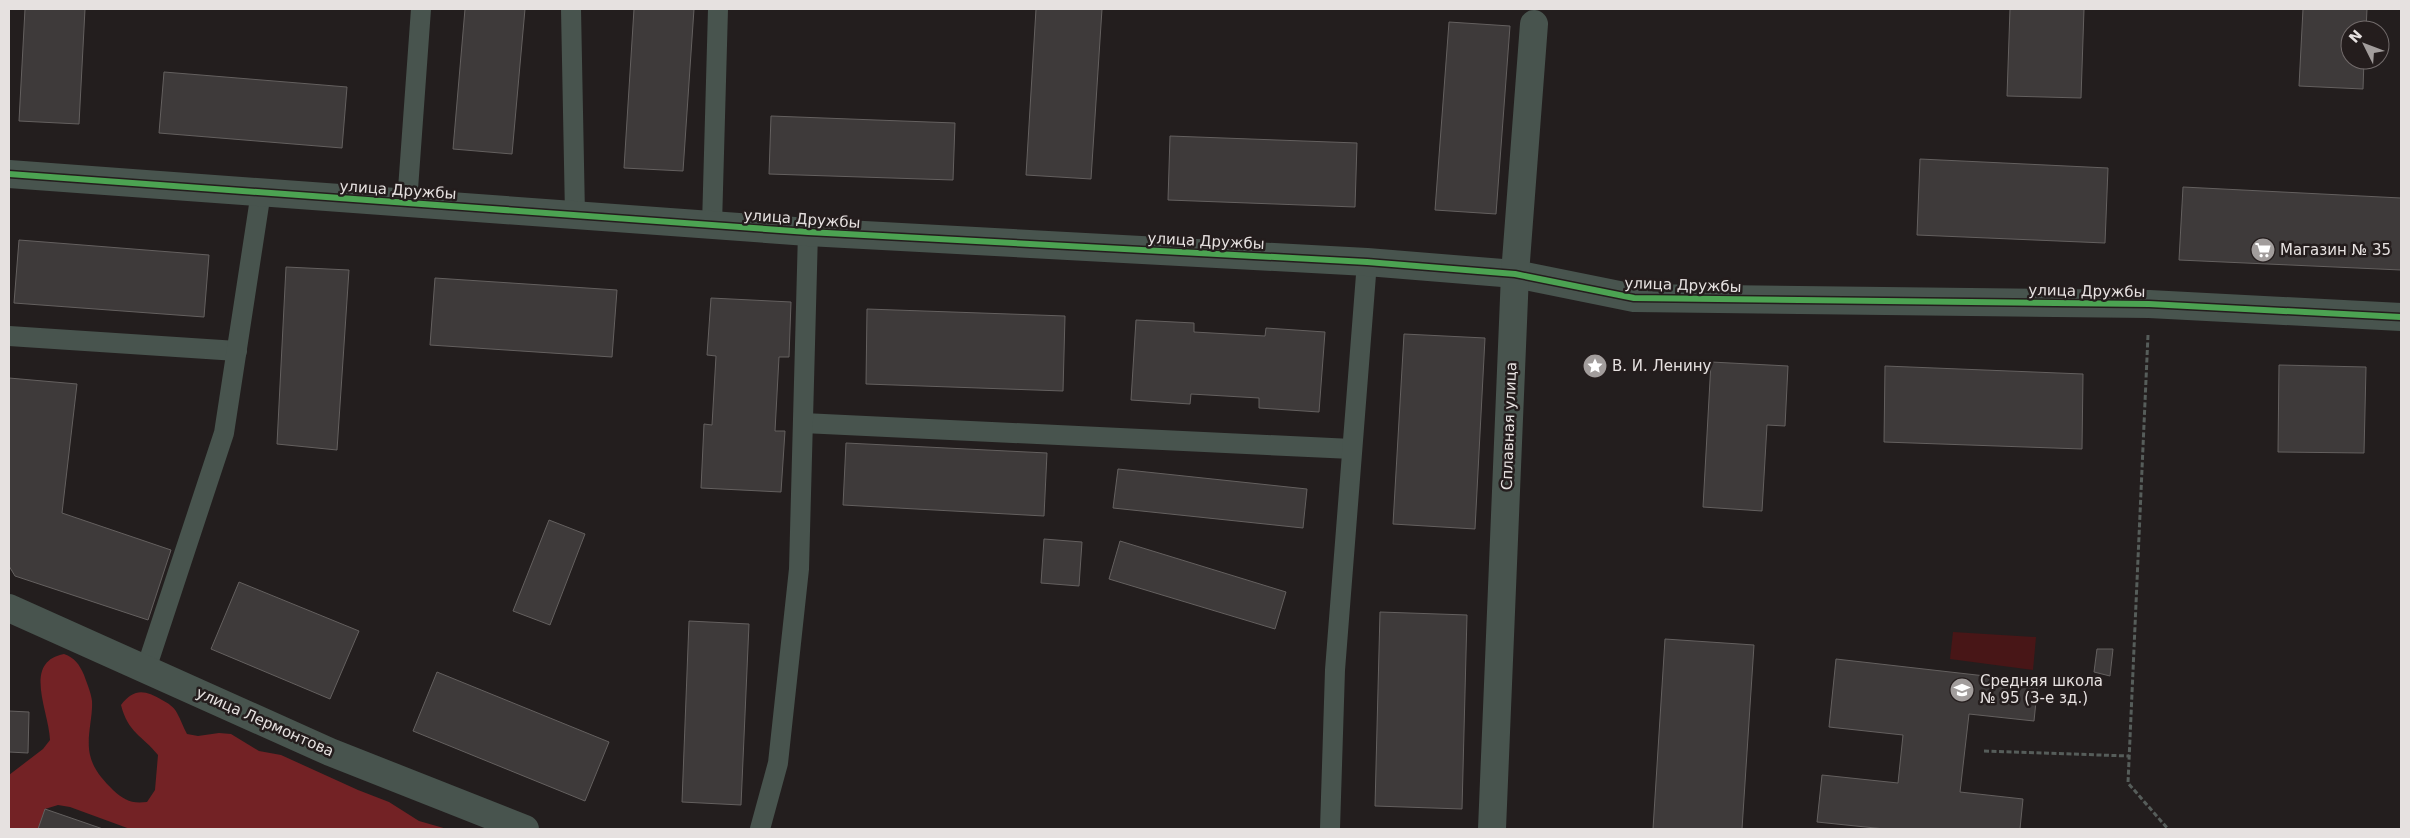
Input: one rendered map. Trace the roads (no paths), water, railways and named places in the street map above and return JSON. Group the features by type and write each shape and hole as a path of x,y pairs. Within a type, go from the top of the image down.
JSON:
{"street":[{"name":"Сплавная улица","path":"1492,829 1515,274 1534,24"},
{"name":"улица Дружбы","path":"9,174 808,232 1367,262 1515,274 1634,298 2149,304 2401,317"},
{"name":"улица Лермонтова","path":"9,608 330,752 525,829"}],"lane":[{"path":"406,203 421,9"},
{"path":"571,9 574,215"},
{"path":"712,225 718,9"},
{"path":"146,669 224,433 261,192"},
{"path":"760,829 778,763 800,569 808,232"},
{"path":"1330,829 1335,670 1367,262"},
{"path":"9,336 237,351"},
{"path":"803,423 1352,449"}],"place":[{"name":"Магазин № 35","path":"2263,250"},
{"name":"В. И. Ленину","path":"1595,366"},
{"name":"Средняя школа № 95 (3-е зд.)","path":"1962,690"}]}
